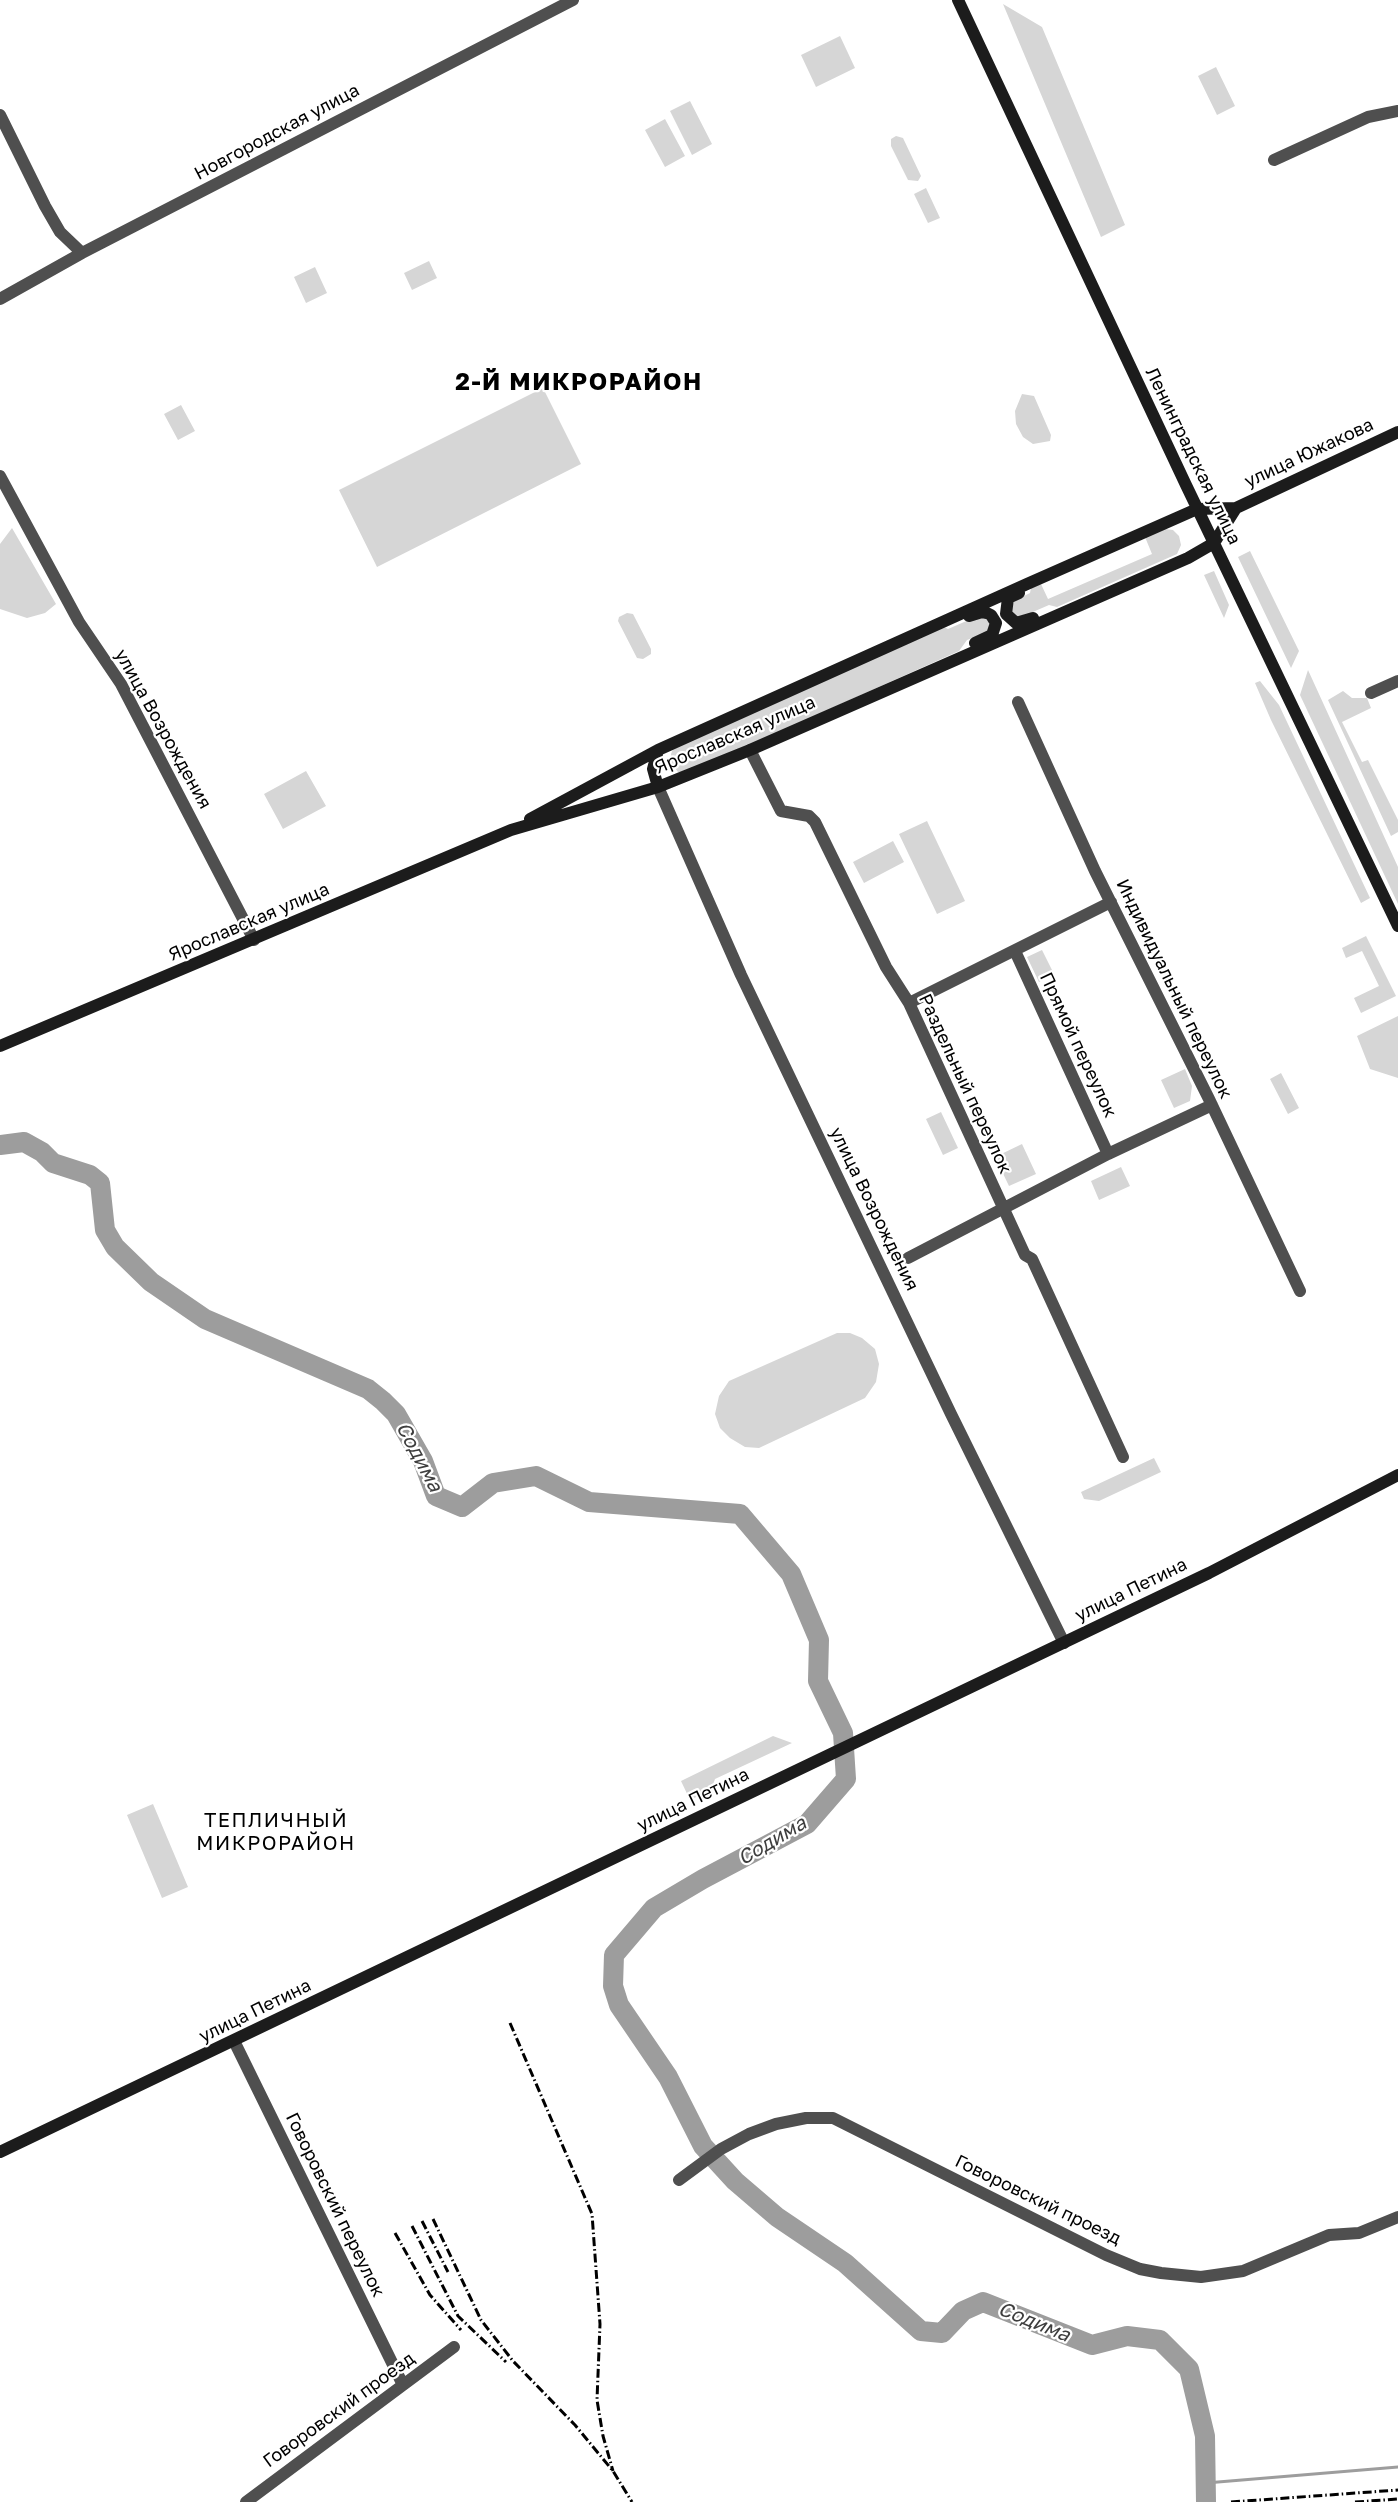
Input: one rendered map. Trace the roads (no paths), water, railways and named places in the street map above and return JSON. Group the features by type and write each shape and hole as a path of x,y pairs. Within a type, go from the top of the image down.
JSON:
{"street":[{"name":"Новгородская улица","path":"0,299 82,253 573,0"},
{"name":"Ленинградская улица","path":"958,0 1197,508 1398,926"},
{"path":"1274,160 1368,117 1398,111"},
{"path":"0,115 60,232 82,253"},
{"name":"улица Южакова","path":"1197,508 1236,508 1398,432"},
{"name":"улица Возрождения","path":"0,476 73,612 121,684 254,940"},
{"name":"Ярославская улица","path":"0,1046 511,830 658,750 1197,508"},
{"name":"улица Южакова","path":"1214,543 1236,508"},
{"name":"Ярославская улица","path":"511,830 658,787 750,750 1188,558 1214,543"},
{"name":"Ярославская улица","path":"1027,584 1025,590 1008,598 1005,609 1008,618 1019,623 1047,612 1054,617"},
{"name":"Ярославская улица","path":"945,621 950,624 982,612 993,618 996,628 992,635 970,645 967,655"},
{"path":"1371,693 1398,681"},
{"name":"Индивидуальный переулок","path":"1018,702 1111,902 1212,1105 1300,1291"},
{"path":"658,750 653,768 658,787"},
{"name":"Раздельный переулок","path":"750,750 781,811 809,816 815,822 886,967 909,1002 1024,1255 1032,1259 1123,1457"},
{"name":"улица Возрождения","path":"658,787 741,975 951,1414 1064,1643"},
{"path":"909,1002 1111,902"},
{"name":"Прямой переулок","path":"1015,951 1108,1154"},
{"path":"908,1258 1108,1154 1212,1105"},
{"name":"улица Петина","path":"0,2152 1064,1643 1267,1544 1398,1474"},
{"name":"Говоровский переулок","path":"234,2041 403,2385"},
{"name":"Говоровский проезд","path":"679,2180 721,2149 776,2124 806,2118 833,2118 1106,2255 1140,2269 1201,2277 1243,2271 1329,2235 1359,2233 1398,2217"},
{"name":"Говоровский проезд","path":"246,2502 454,2348"}],"waterway":[{"name":"Содима","path":"0,1145 24,1142 42,1152 53,1163 90,1175 100,1183 105,1230 115,1247 151,1282 205,1319 368,1389 383,1401 396,1414 423,1461 436,1496 462,1507 493,1483 536,1476 589,1502 740,1514 791,1574 819,1640 818,1681 843,1733 846,1779 807,1824 703,1879 654,1908 614,1955 613,1986 619,2005 668,2077 703,2146 735,2181 777,2217 845,2263 921,2331 942,2333 963,2311 983,2302 1092,2345 1127,2336 1160,2340 1189,2369 1205,2436 1206,2502"},
{"path":"1206,2483 1398,2467"}],"railway":[{"path":"510,2023 592,2214 600,2324 597,2400 603,2436 613,2471"},
{"path":"433,2219 481,2320 513,2361 575,2425 613,2471 632,2502"},
{"path":"422,2221 448,2272"},
{"path":"412,2226 458,2316 506,2362"},
{"path":"395,2233 430,2295 461,2330"},
{"path":"1231,2502 1398,2490"},
{"path":"1355,2502 1398,2499"}],"district":[{"name":"2-Й МИКРОРАЙОН","path":"579,382"},
{"name":"ТЕПЛИЧНЫЙ МИКРОРАЙОН","path":"276,1832"}]}
